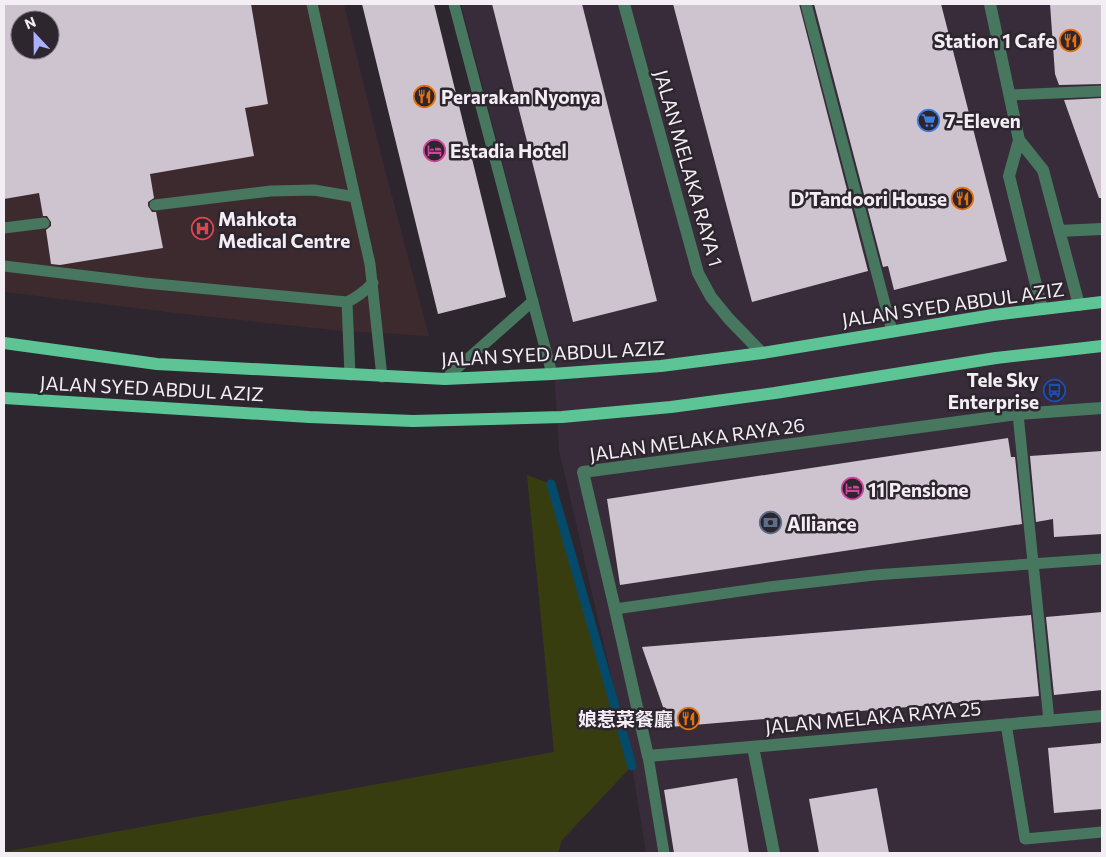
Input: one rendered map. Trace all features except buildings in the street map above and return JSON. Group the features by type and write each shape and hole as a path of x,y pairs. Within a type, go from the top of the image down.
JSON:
{"main road":[{"name":"JALAN SYED ABDUL AZIZ","path":"4,343 157,364 445,379 661,366 762,353 993,315 1102,302"},
{"name":"JALAN SYED ABDUL AZIZ","path":"4,398 309,417 413,421 562,416 671,407 775,393 996,358 1102,346"}],"street":[{"name":"JALAN MELAKA RAYA 1","path":"624,4 698,273 711,298 762,353"},
{"path":"990,4 1019,140 1009,176 1042,309"},
{"path":"1019,140 1043,170 1079,305"},
{"path":"1058,231 1102,228"},
{"name":"JALAN MELAKA RAYA 26","path":"648,756 616,609 583,472 1018,414 1102,408"},
{"name":"JALAN MELAKA RAYA 25","path":"648,756 1102,716"},
{"path":"753,747 774,853"}],"lane":[{"path":"312,4 370,264 382,376"},
{"path":"454,4 552,374"},
{"path":"806,4 892,331"},
{"path":"1010,95 1102,91"},
{"path":"155,205 271,191 314,190 355,197"},
{"path":"4,228 44,223"},
{"path":"4,266 145,283 348,302 362,294 373,282"},
{"path":"445,379 533,301"},
{"path":"348,302 350,375"},
{"path":"1018,414 1049,721"},
{"path":"616,609 769,587 874,575 1102,559"},
{"path":"1006,724 1025,839 1102,832"},
{"path":"648,756 664,853"}],"shaded area":[{"name":"Mahkota Medical Centre","path":"4,4 344,4 429,336 342,331 4,292"},
{"path":"461,4 1102,4 1102,853 646,853 632,766 559,450 553,355"}],"green space":[{"path":"527,475 551,484 632,766 562,840 558,853 4,853 554,752"}],"waterway":[{"path":"551,484 632,766"}],"place":[{"name":"Station 1 Cafe","path":"1071,40"},
{"name":"Perarakan Nyonya","path":"425,96"},
{"name":"7-Eleven","path":"929,120"},
{"name":"Estadia Hotel","path":"434,150"},
{"name":"D’Tandoori House","path":"963,198"},
{"name":"Mahkota Medical Centre","path":"202,229"},
{"name":"Tele Sky Enterprise","path":"1055,390"},
{"name":"11 Pensione","path":"852,489"},
{"name":"Alliance","path":"771,523"},
{"name":"娘惹菜餐廳","path":"689,718"}]}
